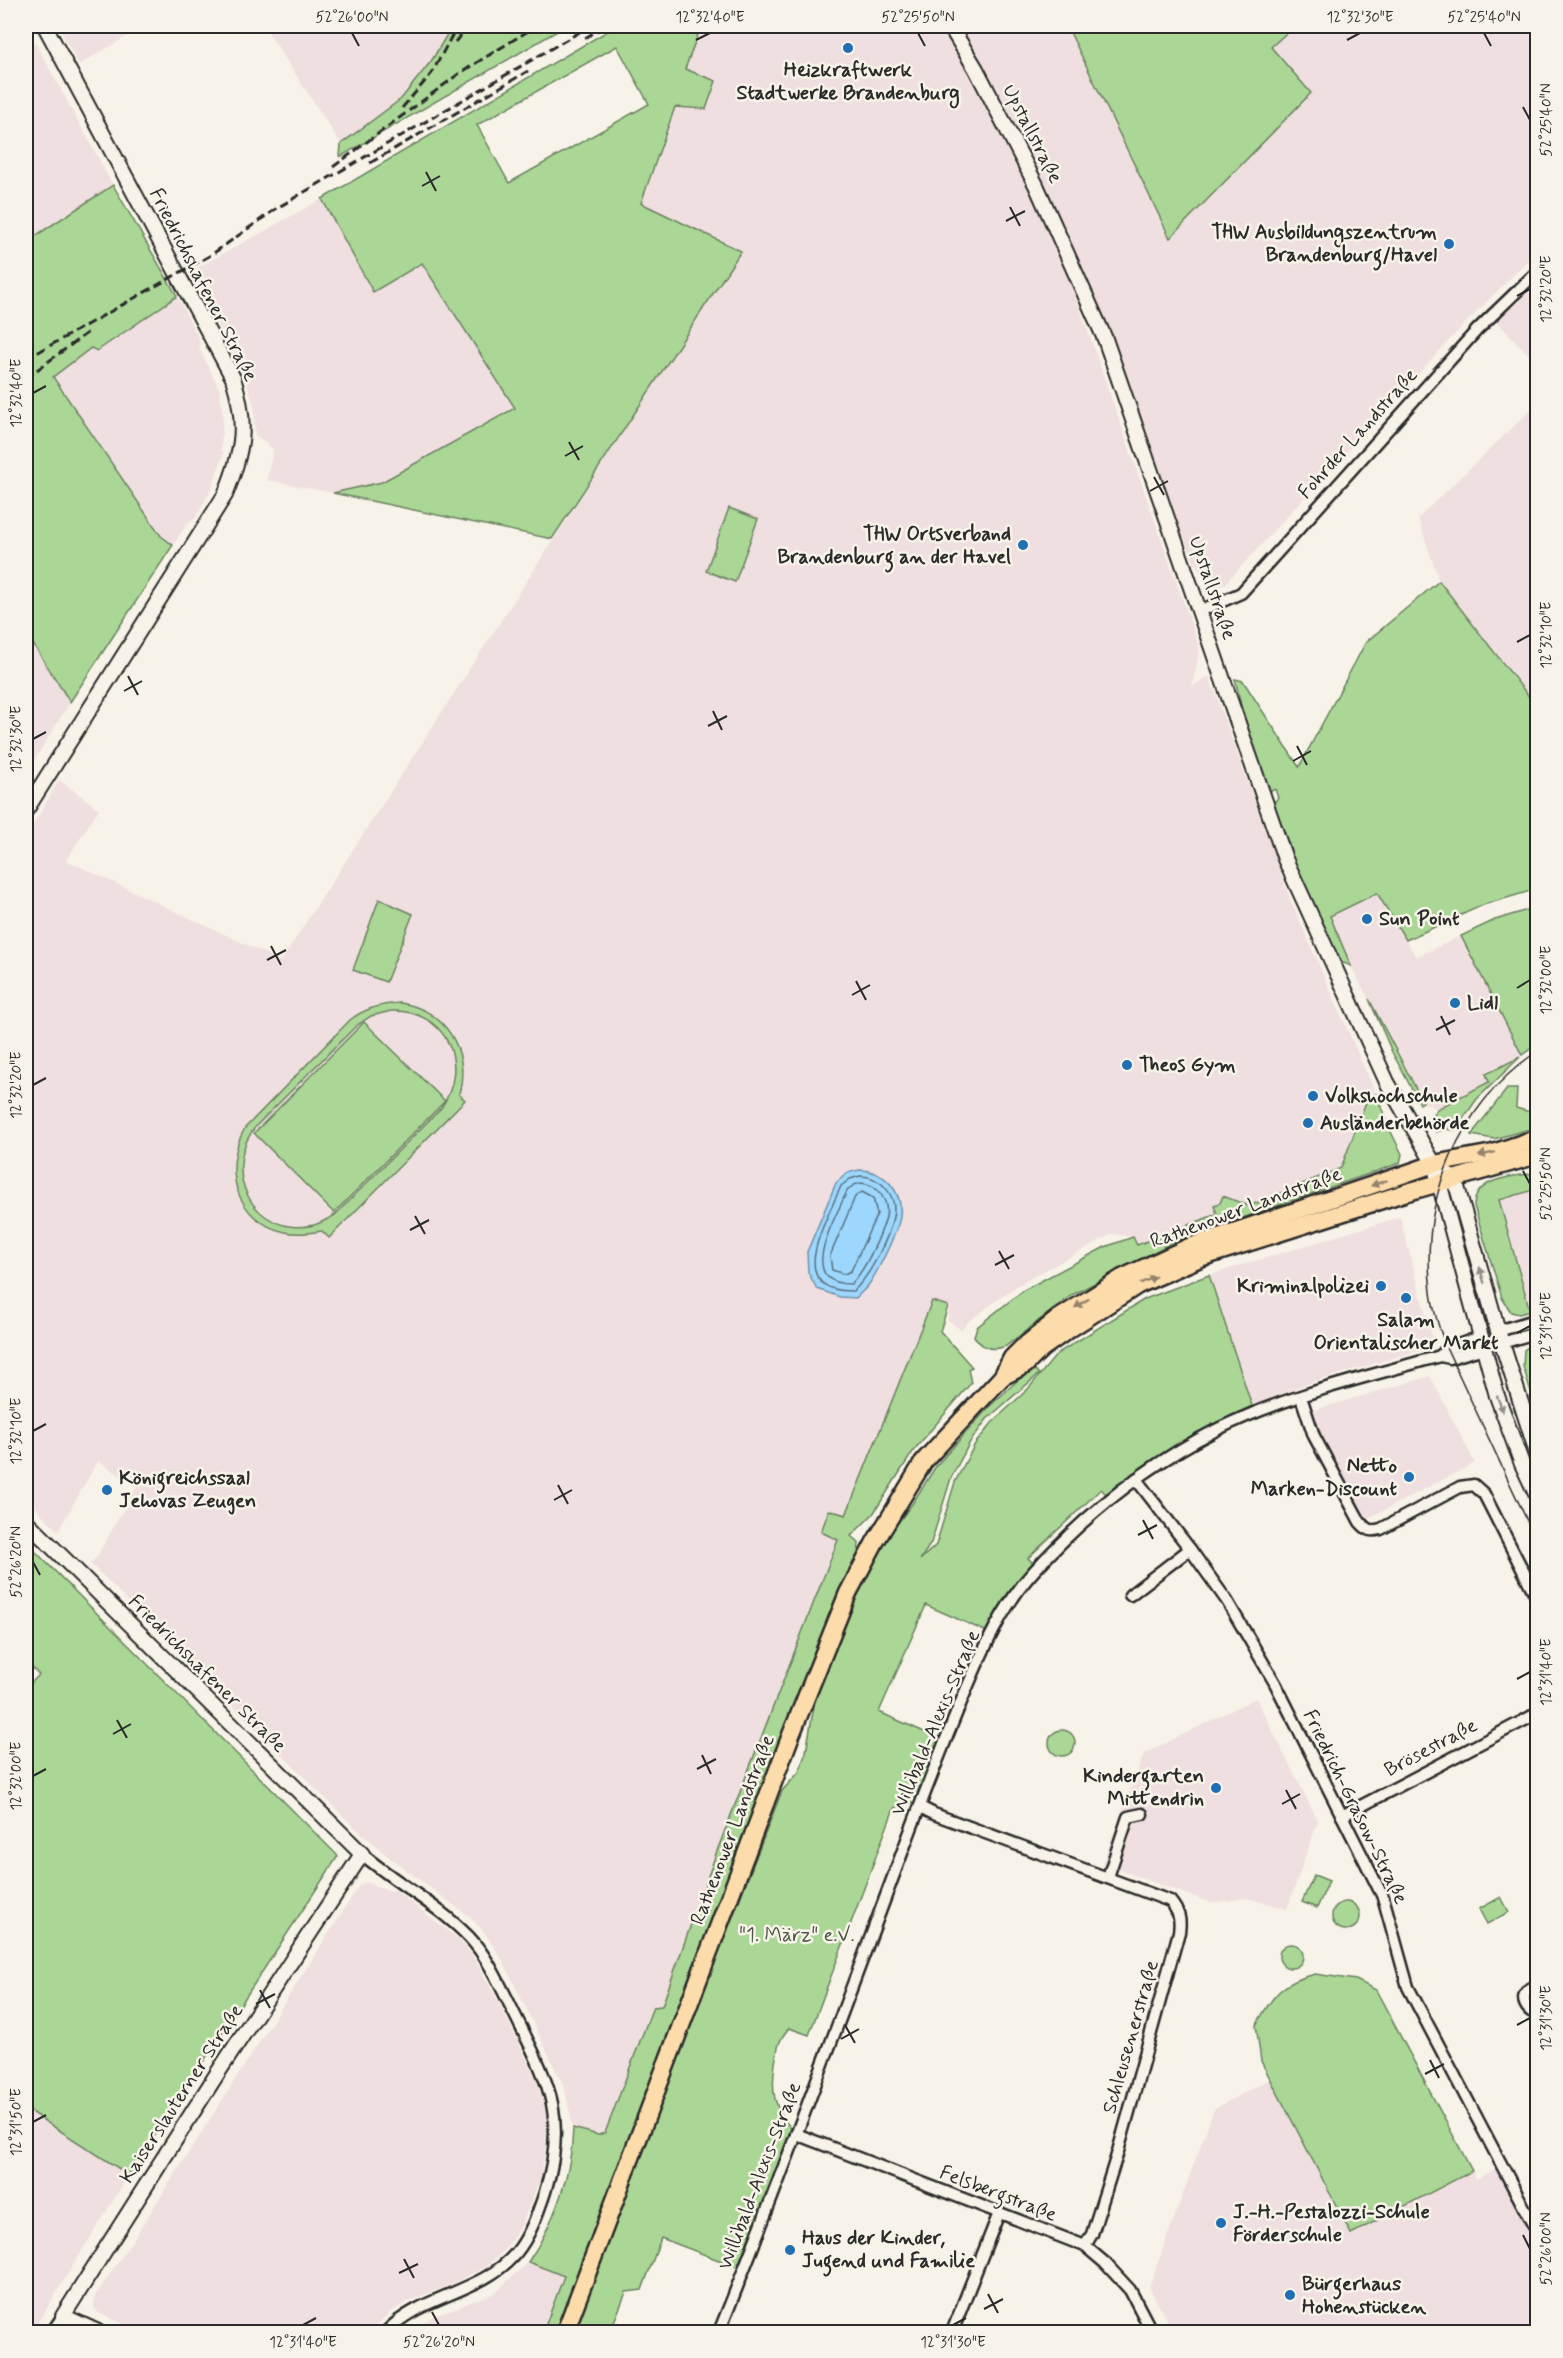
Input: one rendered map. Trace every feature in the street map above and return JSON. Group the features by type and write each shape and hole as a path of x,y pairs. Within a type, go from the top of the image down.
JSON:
{"main road":[{"name":"Rathenower Landstraße","path":"565,2332 791,1735 848,1593 875,1542 924,1461 1002,1377 1012,1358 1059,1318 1132,1273 1189,1247 1434,1164 1493,1153 1538,1138"},
{"name":"Rathenower Landstraße","path":"1002,1377 1025,1365 1041,1349 1138,1285 1200,1258 1538,1155"}],"street":[{"name":"Friedrichshafener Straße","path":"26,810 225,495 238,461 244,424 241,402 233,378 45,26"},
{"name":"Upstallstraße","path":"951,26 1036,185 1100,329 1200,611 1263,801 1304,904 1387,1082 1434,1164 1447,1182"},
{"name":"Fohrder Landstraße","path":"1200,611 1241,593 1477,330 1538,271"},
{"path":"1447,1182 1538,1456"},
{"path":"1447,1182 1482,1342 1497,1396 1522,1464 1538,1498"},
{"path":"1500,1337 1538,1319"},
{"path":"1482,1342 1538,1332"},
{"name":"Willibald-Alexis-Straße","path":"719,2332 974,1672 992,1633 1031,1574 1096,1512 1136,1479 1172,1455 1220,1429 1301,1397 1440,1356 1447,1349 1482,1342"},
{"path":"1301,1397 1314,1436 1360,1522 1366,1529 1371,1532 1381,1529 1460,1487 1474,1485 1484,1494 1538,1600"},
{"name":"Friedrich-Grasow-Straße","path":"1136,1479 1190,1549 1247,1632 1383,1898 1408,1987 1538,2234"},
{"name":"Friedrichshafener Straße","path":"26,1521 362,1854"},
{"path":"1130,1595 1190,1549"},
{"name":"Brösestraße","path":"1342,1816 1538,1713"},
{"name":"Schleusenerstraße","path":"920,1807 1170,1901 1178,1912 1181,1921 1117,2155 1092,2234 1085,2246"},
{"path":"1108,1877 1128,1817 1142,1814"},
{"path":"362,1854 447,1917 471,1939 490,1967 542,2072 554,2106 557,2136 551,2169 540,2206 526,2239 516,2252 490,2275 411,2311 397,2320 386,2332"},
{"name":"Kaiserslauterner Straße","path":"63,2316 217,2074 362,1854"},
{"path":"1538,1985 1528,1990 1524,1997 1526,2007 1532,2013 1538,2014"},
{"name":"Felsbergstraße","path":"796,2134 1085,2246 1105,2263 1130,2290 1152,2332"},
{"path":"952,2332 999,2213"},
{"path":"52,2332 63,2316 98,2332"}],"shaded area":[{"path":"26,26 113,185 26,242"},
{"path":"58,26 144,26 79,65"},
{"path":"264,26 452,26 432,60 402,98 341,144"},
{"path":"701,26 1067,26 1170,238 1311,92 1271,47 1294,26 1532,26 1538,45 1537,251 1455,334 1224,585 1211,587 1194,562 1082,288 1074,292 1200,649 1192,687 1209,676 1290,899 1376,1094 1368,1097 1341,1168 1249,1206 1217,1214 1137,1245 1133,1237 1112,1234 1018,1285 969,1321 961,1330 948,1320 949,1306 932,1301 846,1516 829,1511 821,1532 838,1540 717,1851 662,2006 653,2007 605,2133 598,2135 573,2128 561,2080 503,1961 484,1932 471,1918 390,1858 349,1822 90,1563 96,1558 137,1486 98,1461 58,1531 26,1498 26,837 59,780 99,809 66,860 281,961 740,251 641,204 675,107 706,109 716,82 685,70"},
{"path":"322,199 373,292 422,263 515,409 382,482 333,493 267,480 273,449 255,435 254,405 242,369 190,272"},
{"path":"1537,279 1537,363 1497,322"},
{"path":"177,296 199,339 200,350 220,390 223,416 221,450 224,452 211,490 195,519 187,524 173,545 161,536 53,377 91,348 97,351"},
{"path":"1537,404 1537,707 1439,581 1418,518"},
{"path":"26,633 70,702 26,774"},
{"path":"1377,893 1416,957 1461,936 1522,1055 1486,1074 1489,1082 1437,1109 1423,1102 1351,966 1330,916"},
{"path":"1537,1189 1537,1309 1530,1311 1499,1200"},
{"path":"1400,1217 1434,1346 1303,1385 1252,1406 1209,1275"},
{"path":"1430,1376 1475,1463 1365,1520 1322,1440 1311,1411"},
{"name":"Kindergarten Mittendrin","path":"1256,1698 1318,1821 1287,1909 1246,1898 1211,1903 1102,1864 1144,1754"},
{"path":"366,1882 386,1890 396,1891 459,1939 473,1956 496,1997 536,2079 546,2112 547,2140 540,2179 521,2226 505,2249 488,2265 455,2283 411,2300 392,2311 370,2332 141,2332 97,2312 94,2306 95,2296 359,1886"},
{"path":"1315,1974 1356,1980 1376,1990 1476,2179 1504,2165 1537,2229 1537,2332 1173,2332 1149,2287 1214,2109 1270,2079 1261,2061 1256,2025 1275,1994 1298,1978"},
{"path":"26,2109 129,2175 32,2332 26,2332"},
{"path":"528,2262 565,2276 543,2332 409,2332 434,2316 495,2293"}],"green space":[{"path":"452,26 566,26 340,157 341,144 401,99 432,60"},
{"path":"616,26 701,26 685,69 716,81 706,109 675,107 641,203 741,251 552,539 333,493 382,482 515,408 422,263 373,292 322,199","holes":["617,46 649,104 509,183 477,125"]},
{"path":"1067,26 1294,26 1271,47 1311,93 1170,238"},
{"path":"113,185 177,296 97,351 91,348 53,377 161,536 173,545 70,702 26,633 26,242"},
{"path":"729,508 758,519 735,582 706,571"},
{"path":"1439,581 1537,707 1537,889 1483,905 1406,940 1377,893 1330,916 1351,966 1341,962 1336,955 1271,805 1278,798 1275,789 1267,793 1247,732 1235,679 1243,681 1299,767 1366,642"},
{"path":"379,899 413,914 386,982 353,970"},
{"path":"1537,907 1537,1044 1522,1055 1461,936 1495,920"},
{"path":"1369,999 1423,1102 1420,1104 1392,1052"},
{"path":"400,1003 430,1014 442,1023 451,1035 461,1062 462,1078 459,1094 465,1100 329,1238 322,1231 294,1233 268,1226 254,1217 244,1205 234,1176 238,1144 245,1128 350,1020 367,1010","holes":["391,1011 410,1013 426,1019 439,1029 448,1042 453,1057 454,1074 450,1091 441,1108 335,1215 314,1225 292,1226 274,1221 259,1211 248,1196 242,1179 241,1160 246,1142 258,1124 356,1026 371,1016"]},
{"path":"364,1022 445,1101 334,1213 254,1133"},
{"path":"1520,1057 1477,1099 1455,1130 1444,1129 1436,1132 1431,1120 1437,1109 1489,1082 1486,1074"},
{"path":"1507,1089 1517,1089 1516,1108 1537,1114 1537,1127 1494,1139 1471,1135"},
{"path":"1376,1094 1402,1154 1400,1163 1171,1243 1072,1295 1006,1346 988,1348 974,1336 977,1327 1024,1290 1105,1247 1133,1237 1137,1245 1217,1214 1214,1205 1220,1203 1223,1196 1249,1206 1341,1168 1368,1097"},
{"path":"1537,1173 1537,1189 1499,1200 1530,1311 1519,1314 1511,1312 1502,1298 1474,1206 1476,1196 1489,1184 1508,1177"},
{"name":"\"1. März\" e.V.","path":"1209,1275 1252,1406 1158,1456 1107,1495 1101,1489 1028,1558 1034,1564 1005,1600 987,1632 926,1605 879,1712 940,1739 916,1801 894,1808 809,2035 789,2028 779,2044 774,2073 775,2098 777,2106 792,2130 737,2267 661,2238 642,2290 626,2292 610,2332 570,2332 782,1791 799,1772 806,1752 815,1700 858,1594 886,1539 936,1466 990,1406 1032,1367 1039,1374 987,1419 970,1442 951,1478 931,1543 920,1560 936,1545 955,1482 975,1444 992,1423 1028,1389 1058,1353 1145,1299"},
{"path":"932,1301 948,1306 940,1331 972,1367 968,1369 971,1383 914,1450 873,1514 851,1536 859,1543 858,1556 837,1594 555,2332 543,2332 564,2276 528,2262 546,2232 560,2198 569,2163 573,2128 598,2135 605,2133 653,2007 662,2006 717,1851 838,1540 821,1532 829,1510 846,1515"},
{"path":"1537,1341 1537,1411 1523,1366 1524,1350"},
{"path":"26,1542 338,1856 129,2175 26,2109 26,1688 39,1675 26,1661"},
{"path":"1062,1730 1071,1734 1075,1743 1071,1752 1062,1756 1053,1752 1049,1743 1053,1734"},
{"path":"1314,1875 1329,1881 1317,1908 1302,1902"},
{"path":"1501,1897 1509,1912 1487,1924 1479,1909"},
{"path":"1346,1902 1356,1906 1360,1916 1356,1926 1346,1930 1336,1926 1332,1916 1336,1906"},
{"path":"1291,1944 1300,1947 1303,1956 1300,1965 1291,1968 1282,1965 1279,1956 1282,1947"},
{"path":"1315,1974 1356,1980 1376,1990 1472,2171 1351,2234 1261,2061 1256,2025 1267,2006 1285,1986"}],"water":[{"path":"859,1170 876,1174 890,1184 898,1198 900,1216 887,1251 868,1286 856,1298 840,1297 817,1289 808,1272 807,1252 836,1183 847,1173"}],"tram line":[{"path":"1538,1051 1510,1073 1486,1098 1467,1126 1451,1156 1439,1189 1432,1223 1429,1257 1432,1299 1444,1342 1538,1544"}],"railway":[{"path":"402,108 432,73 457,26"},
{"path":"455,42 468,26"},
{"path":"26,359 211,255 277,208 590,26"},
{"path":"585,38 605,26"},
{"path":"333,167 460,73 533,28"},
{"path":"370,163 528,71"},
{"path":"26,378 91,330"}],"place":[{"name":"Heizkraftwerk Stadtwerke Brandenburg","path":"848,48"},
{"name":"THW Ausbildungszentrum Brandenburg/Havel","path":"1449,244"},
{"name":"THW Ortsverband Brandenburg an der Havel","path":"1023,545"},
{"name":"Sun Point","path":"1367,919"},
{"name":"Lidl","path":"1455,1003"},
{"name":"Theos Gym","path":"1127,1065"},
{"name":"Volkshochschule","path":"1313,1096"},
{"name":"Ausländerbehörde","path":"1308,1123"},
{"name":"Kriminalpolizei","path":"1381,1286"},
{"name":"Salam Orientalischer Markt","path":"1406,1298"},
{"name":"Netto Marken-Discount","path":"1409,1477"},
{"name":"Königreichssaal Jehovas Zeugen","path":"107,1490"},
{"name":"Kindergarten Mittendrin","path":"1216,1788"},
{"name":"J.-H.-Pestalozzi-Schule Förderschule","path":"1221,2223"},
{"name":"Haus der Kinder, Jugend und Familie","path":"790,2250"},
{"name":"Bürgerhaus Hohenstücken","path":"1290,2295"}]}
